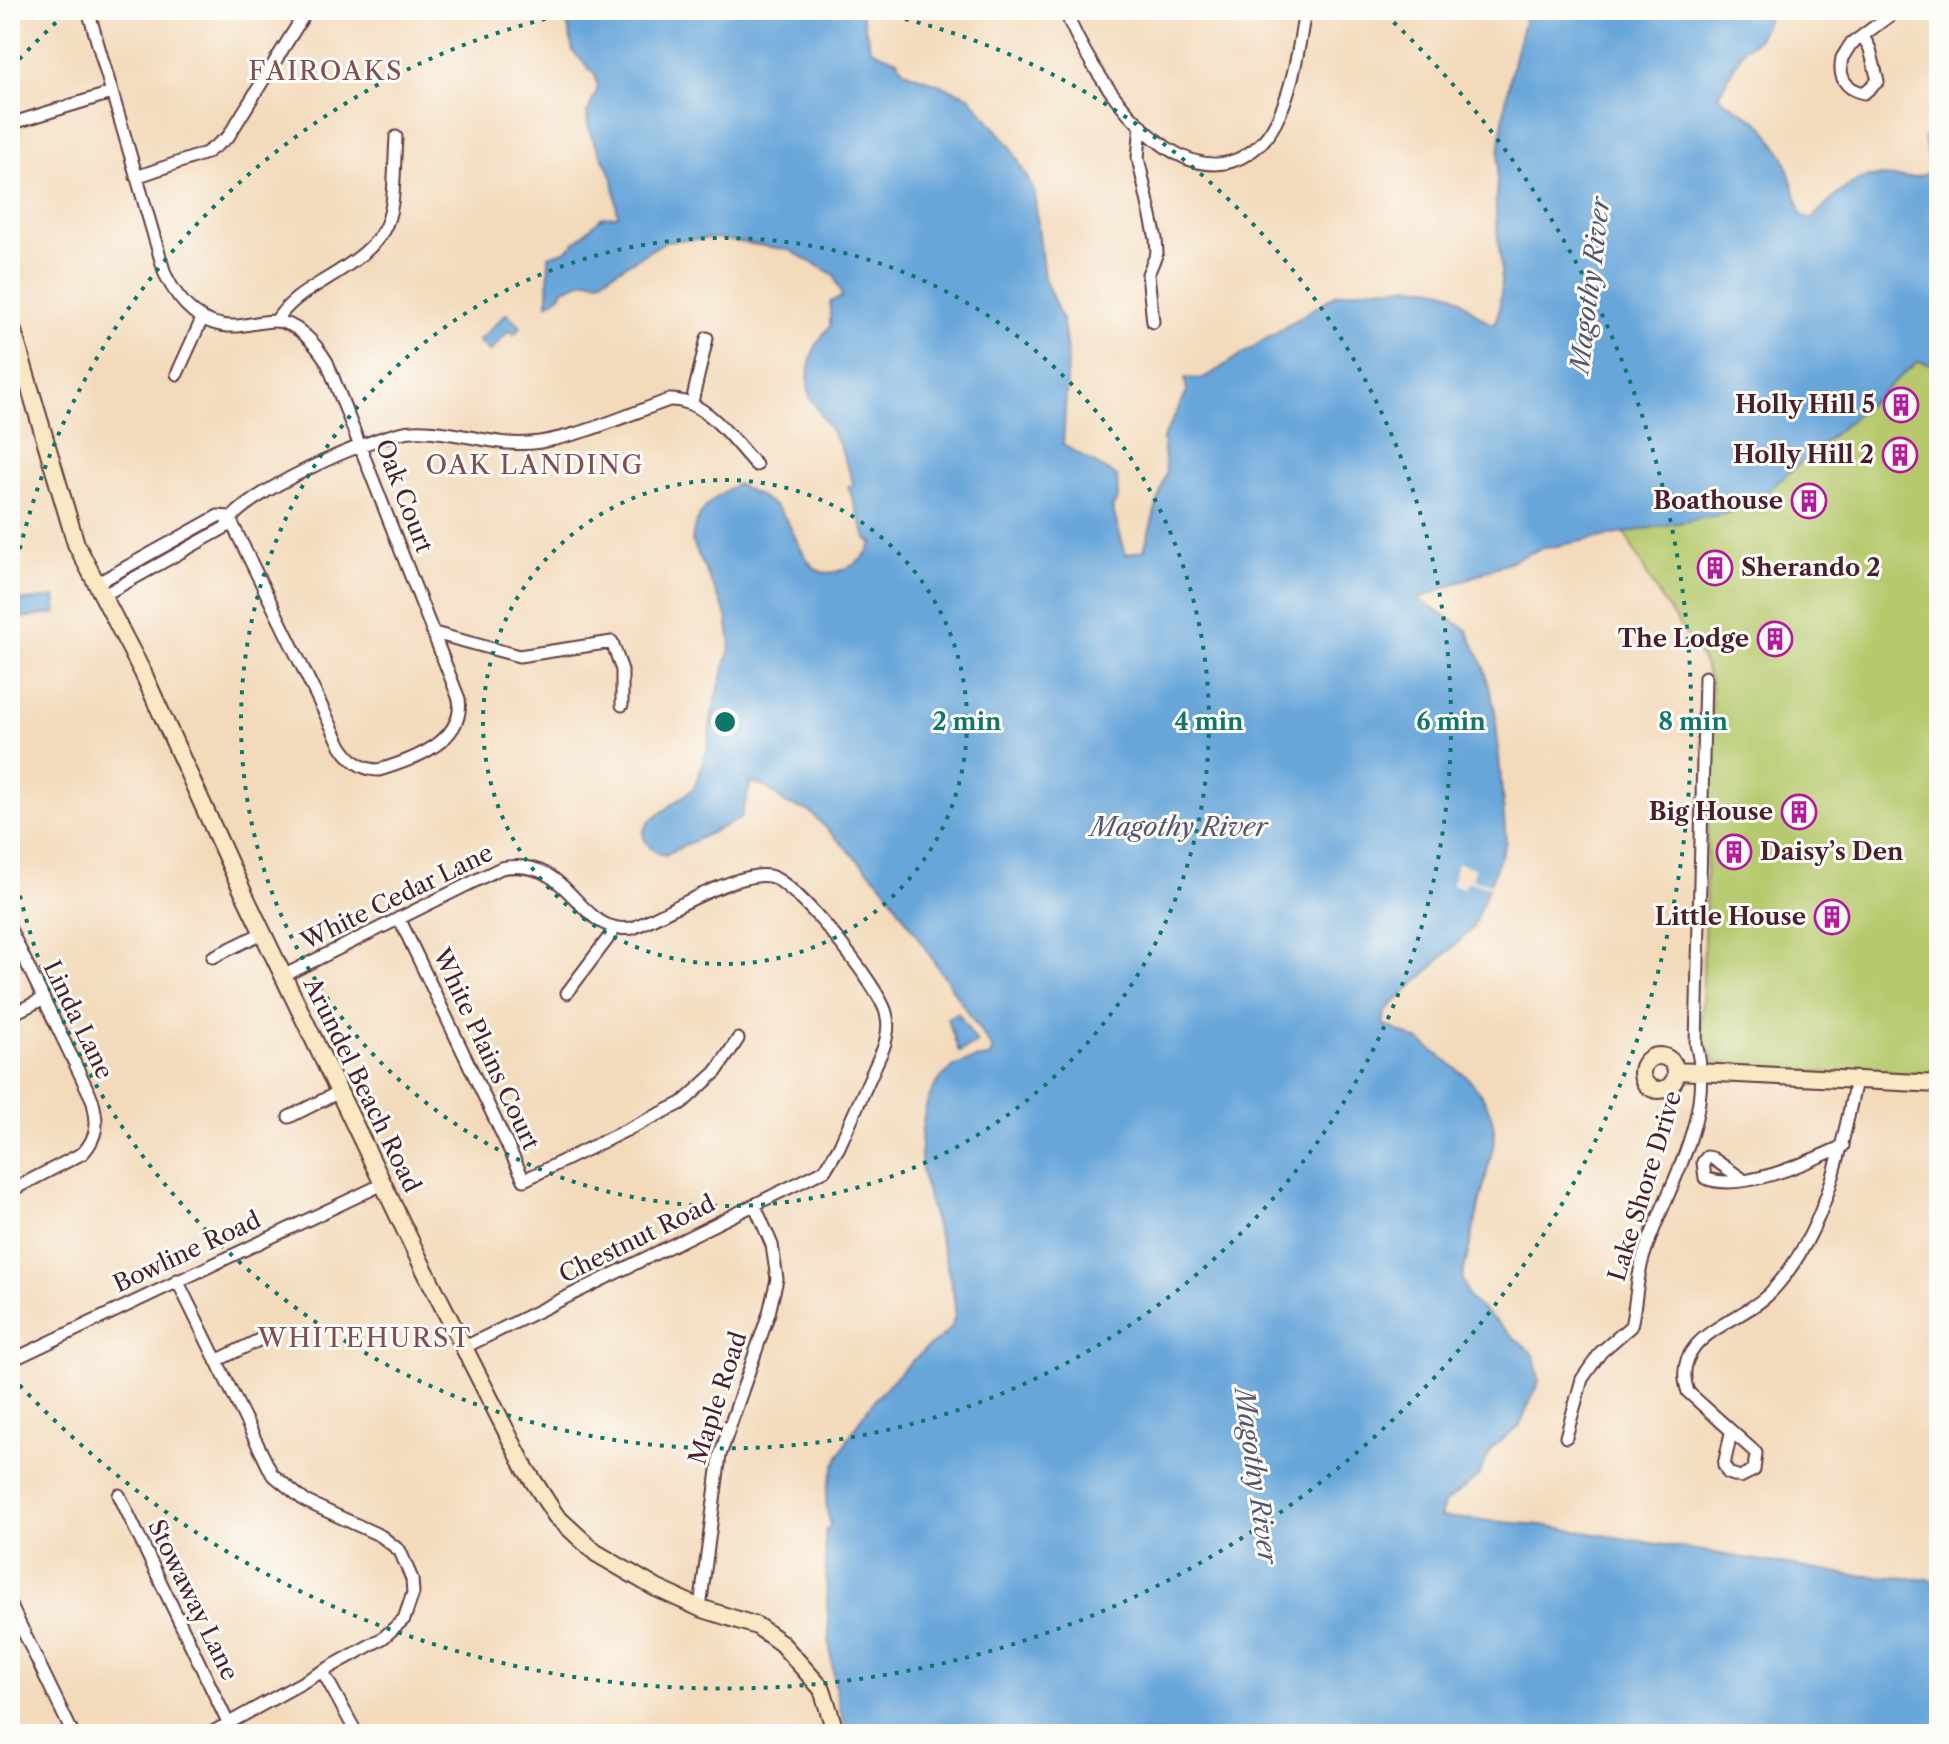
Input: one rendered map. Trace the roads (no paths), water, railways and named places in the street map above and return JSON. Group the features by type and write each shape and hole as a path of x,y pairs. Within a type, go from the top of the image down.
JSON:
{"street":[{"path":"88,10 165,274 182,303 202,319 234,327 276,321 292,301 361,258 381,239 391,211 396,137"},
{"path":"136,177 206,153 228,137 307,10"},
{"path":"1065,10 1074,36 1097,73 1141,125 1171,153 1199,164 1230,163 1259,146 1284,107 1305,10"},
{"path":"1863,36 1878,81 1864,93 1849,88 1840,74 1845,50 1863,36 1897,10"},
{"path":"10,124 111,93"},
{"path":"1141,125 1138,158 1157,253 1148,274 1153,322"},
{"path":"177,374 202,319"},
{"name":"Arundel Beach Road","path":"10,321 69,523 99,590 147,680 262,933 525,1468 556,1516 576,1537 615,1566 700,1608 757,1626 787,1648 822,1689 836,1734"},
{"name":"Oak Court","path":"229,517 341,746 361,767 370,770 389,767 442,741 455,728 460,710 459,699 360,444 319,349 298,330 276,321"},
{"path":"692,402 707,338"},
{"path":"99,590 218,516 229,517 270,490 360,444 393,433 414,431 491,443 540,442 669,400 692,402 756,465"},
{"path":"434,633 519,656 612,642 622,670 622,705"},
{"path":"1702,1072 1696,1044 1705,677"},
{"name":"White Cedar Lane","path":"283,976 501,868 523,865 553,875 599,922 615,929"},
{"name":"Chestnut Road","path":"465,1347 827,1169 888,1034 883,1005 854,960 792,890 770,876 740,879 633,928 615,929"},
{"name":"White Plains Court","path":"399,918 524,1180 682,1103 716,1072 738,1039"},
{"name":"Linda Lane","path":"10,929 92,1099 96,1133 91,1144 72,1161 10,1191"},
{"path":"567,993 615,929"},
{"path":"213,957 262,933"},
{"path":"10,1015 43,999"},
{"name":"Lake Shore Drive","path":"1676,1071 1939,1084"},
{"name":"Lake Shore Drive","path":"1566,1437 1582,1379 1601,1352 1631,1326 1638,1274 1693,1128 1702,1072"},
{"path":"1731,1433 1688,1392 1684,1382 1692,1353 1711,1329 1755,1307 1779,1282 1824,1207 1843,1146 1856,1080"},
{"path":"289,1117 339,1092"},
{"path":"1741,1178 1764,1177 1843,1146"},
{"name":"Bowline Road","path":"10,1361 383,1184"},
{"name":"Maple Road","path":"700,1608 720,1455 769,1313 777,1279 772,1245 755,1206"},
{"path":"177,1280 262,1457 275,1477 305,1501 393,1543 412,1579 409,1607 395,1629 209,1734"},
{"path":"216,1361 263,1338"},
{"name":"Stowaway Lane","path":"119,1495 228,1723"},
{"path":"10,1604 73,1734"},
{"path":"323,1672 357,1734"}],"water":[{"name":"Magothy River","path":"565,10 860,10 871,49 897,60 904,71 969,96 1011,147 1034,191 1044,278 1063,322 1068,361 1063,444 1117,477 1118,499 1112,507 1126,555 1144,550 1166,473 1163,438 1187,392 1185,378 1203,379 1337,294 1348,292 1398,287 1445,290 1495,324 1501,292 1496,213 1499,150 1510,79 1528,10 1772,10 1758,39 1744,49 1718,96 1763,125 1784,157 1802,216 1811,219 1861,179 1916,177 1930,171 1924,137 1933,133 1929,112 1939,88 1939,366 1918,361 1754,503 1724,514 1540,549 1418,599 1467,630 1483,664 1495,710 1506,842 1472,929 1386,1011 1383,1024 1420,1041 1466,1076 1482,1095 1492,1117 1495,1138 1462,1279 1469,1298 1534,1355 1539,1381 1519,1427 1493,1447 1476,1479 1445,1502 1440,1517 1541,1525 1849,1575 1928,1579 1939,1585 1939,1734 849,1734 841,1714 829,1635 825,1531 830,1527 826,1505 828,1487 841,1452 865,1413 901,1371 946,1333 952,1324 954,1297 926,1192 921,1133 929,1099 940,1080 955,1066 989,1057 993,1050 883,885 809,811 787,804 767,788 751,782 741,818 665,855 653,850 645,840 643,832 649,822 694,788 707,751 712,715 731,644 727,616 692,541 697,522 707,506 737,484 765,499 786,520 810,564 829,573 857,562 873,542 867,540 848,486 854,485 840,446 810,397 808,378 811,359 818,342 830,327 830,302 842,297 834,275 789,250 714,238 666,241 599,281 585,280 562,290 562,294 548,304 549,256 567,250 602,217 618,216 613,178 589,131 587,114 598,88 595,75 573,51"},
{"path":"507,313 521,327 514,334 509,330 490,352 478,341"},
{"path":"55,597 57,613 21,618 19,601"},
{"path":"958,1013 977,1043 959,1052 947,1018"}],"place":[{"name":"Holly Hill 5","path":"1901,405"},
{"name":"Holly Hill 2","path":"1900,455"},
{"name":"Boathouse","path":"1809,501"},
{"name":"Sherando 2","path":"1715,568"},
{"name":"The Lodge","path":"1775,639"},
{"name":"Big House","path":"1799,812"},
{"name":"Daisy’s Den","path":"1734,852"},
{"name":"Little House","path":"1832,917"}],"district":[{"name":"FAIROAKS","path":"326,71"},
{"name":"OAK LANDING","path":"535,465"},
{"name":"WHITEHURST","path":"365,1338"}]}
